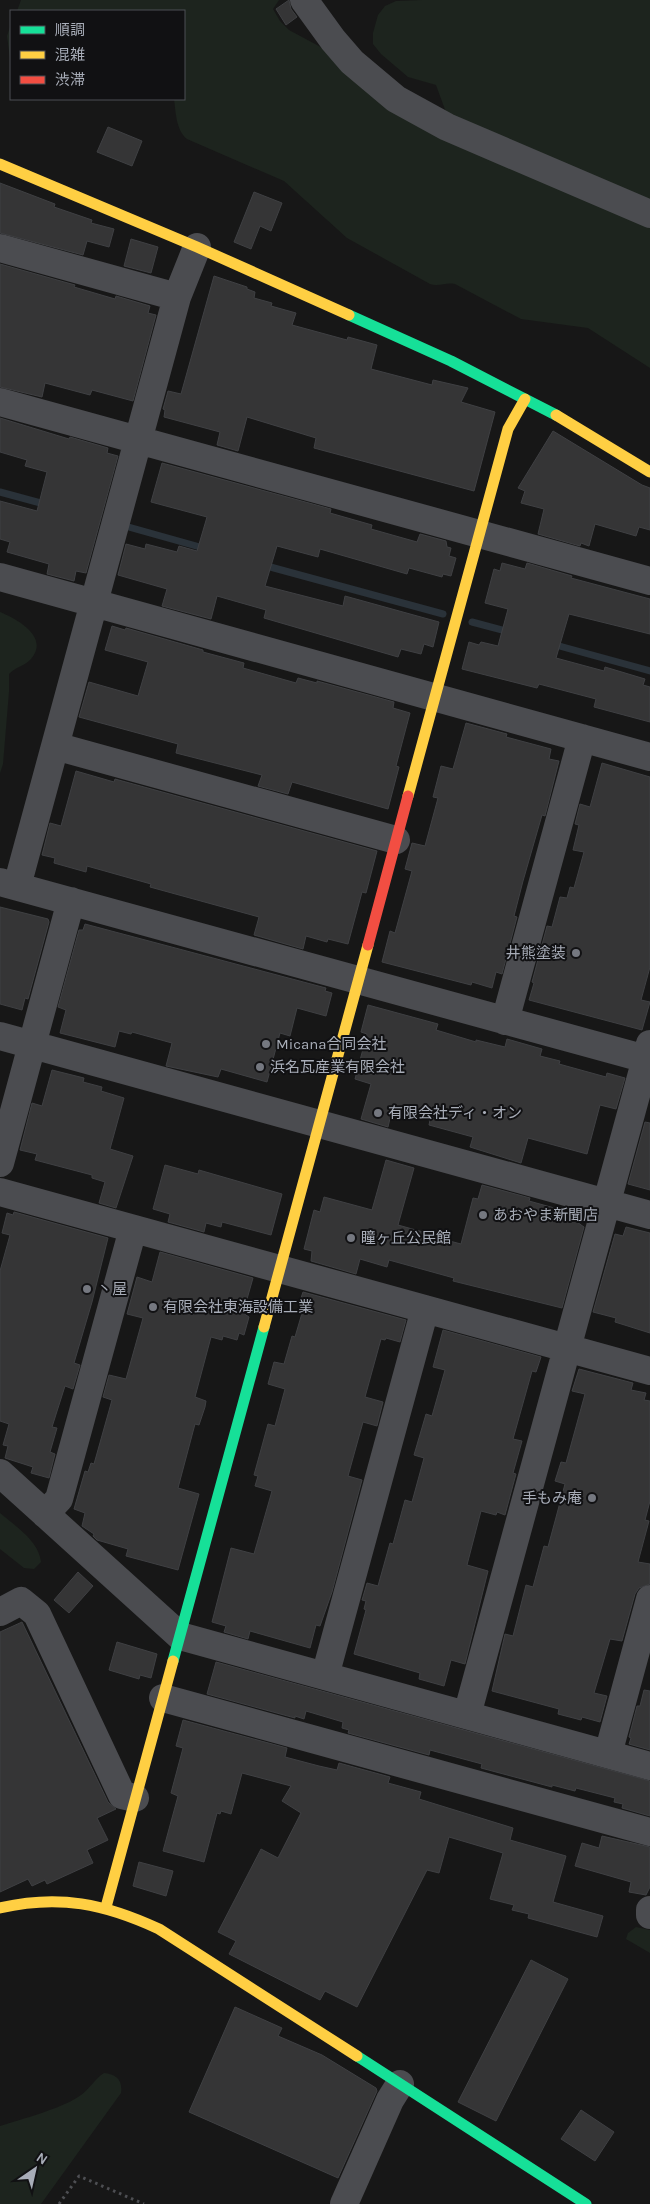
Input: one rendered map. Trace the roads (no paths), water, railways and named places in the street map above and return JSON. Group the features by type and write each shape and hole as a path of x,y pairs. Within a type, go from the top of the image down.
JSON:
{"street":[{"path":"304,0 333,40 352,62 396,99 447,127 650,214"},
{"path":"0,164 197,247 451,361 525,399 650,472"},
{"path":"197,247 177,297 55,746 8,884 505,1021 648,1052 467,1715"},
{"path":"0,248 177,297"},
{"path":"106,1907 508,429 525,399"},
{"path":"0,402 650,581"},
{"path":"0,578 650,757"},
{"path":"505,1021 582,738"},
{"path":"55,746 396,840"},
{"path":"0,1163 71,901"},
{"path":"0,1036 650,1215"},
{"path":"0,1192 650,1371"},
{"path":"45,1514 60,1499 133,1229"},
{"path":"325,1676 425,1309"},
{"path":"0,1473 180,1636 650,1766"},
{"path":"608,1754 650,1599"},
{"path":"0,1612 21,1600 36,1614 122,1795 136,1798"},
{"path":"163,1698 650,1832"},
{"path":"0,1908 57,1900 82,1902 106,1907 133,1916 159,1929 586,2204"},
{"path":"650,1910 650,1915"},
{"path":"344,2204 390,2100 400,2084"}],"waterway":[{"path":"0,492 48,505"},
{"path":"125,526 207,549"},
{"path":"263,565 443,614"},
{"path":"472,622 510,632"},
{"path":"552,644 650,671"}],"place":[{"name":"井熊塗装","path":"576,953"},
{"name":"Micana合同会社","path":"266,1044"},
{"name":"浜名瓦産業有限会社","path":"260,1067"},
{"name":"有限会社ディ・オン","path":"378,1113"},
{"name":"あおやま新聞店","path":"483,1215"},
{"name":"瞳ヶ丘公民館","path":"351,1238"},
{"name":"丶屋","path":"87,1289"},
{"name":"有限会社東海設備工業","path":"153,1307"},
{"name":"手もみ庵","path":"592,1498"}]}
